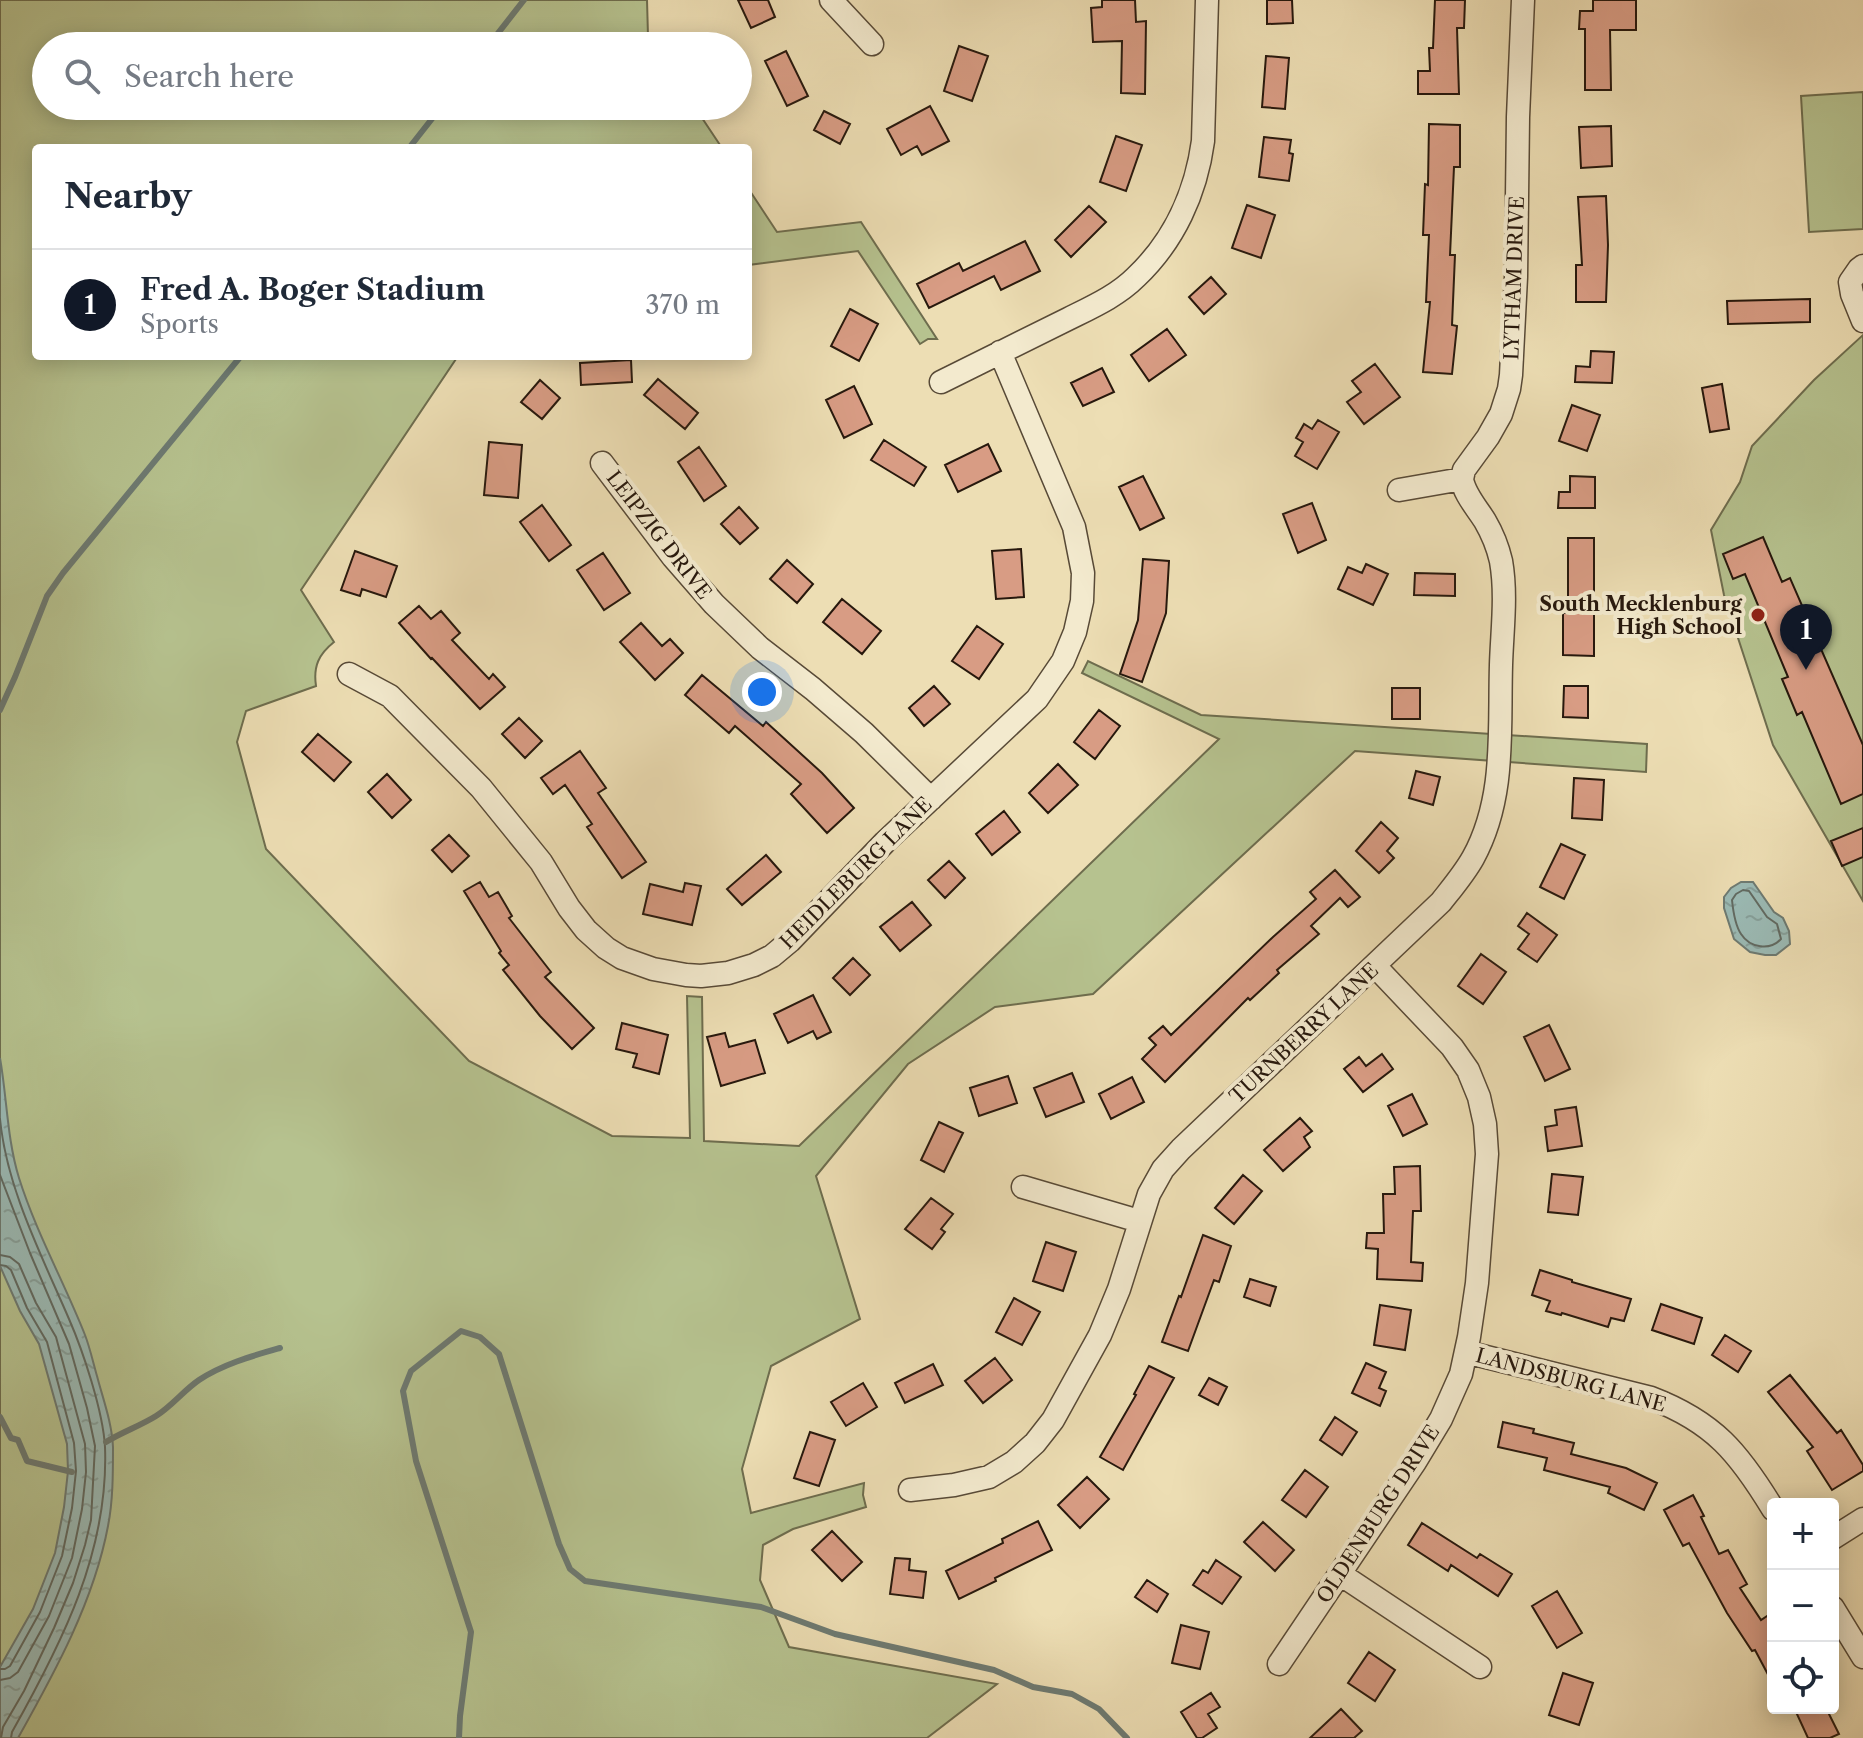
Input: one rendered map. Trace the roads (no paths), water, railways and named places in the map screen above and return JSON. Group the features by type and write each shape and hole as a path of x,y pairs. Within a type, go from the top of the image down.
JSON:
{"street":[{"path":"831,0 872,44"},
{"path":"941,382 1110,297 1135,278 1158,253 1177,224 1191,192 1200,158 1207,0"},
{"name":"LYTHAM DRIVE","path":"1462,479 1464,470 1501,414 1511,375 1523,0"},
{"path":"1863,266 1850,282 1863,321"},
{"name":"HEIDLEBURG LANE","path":"349,674 390,696 481,788 541,862 569,908 595,939 622,958 653,969 701,976 728,973 754,965 772,956 790,941 885,842 1037,699 1063,661 1075,632 1082,601 1081,558 1074,527 1000,352"},
{"name":"LEIPZIG DRIVE","path":"602,463 673,557 714,604 760,648 864,733 931,799"},
{"path":"1399,490 1462,479"},
{"name":"TURNBERRY LANE","path":"910,1490 989,1477 1014,1462 1035,1443 1053,1420 1100,1335 1119,1289 1139,1221 1155,1181 1181,1149 1441,902 1474,857 1495,798 1499,765 1504,590 1501,564 1487,524 1463,486 1462,479"},
{"name":"OLDENBURG DRIVE","path":"1279,1664 1441,1419 1461,1374 1477,1283 1487,1154 1479,1097 1468,1070 1452,1047 1375,966"},
{"path":"1023,1187 1139,1221"},
{"name":"LANDSBURG LANE","path":"1466,1352 1651,1398 1677,1408 1701,1423 1734,1452 1767,1499"},
{"path":"1839,1534 1863,1519"},
{"path":"1340,1574 1480,1667"},
{"path":"1839,1618 1863,1657"}],"water":[{"path":"1741,882 1753,882 1774,912 1783,918 1789,931 1790,944 1776,955 1750,952 1734,939 1724,908 1724,897"},
{"path":"0,1058 19,1178 87,1340 109,1420 113,1447 110,1516 102,1554 83,1609 59,1662 18,1738 0,1738 0,1667 33,1609 55,1553 68,1471 67,1444 39,1344 0,1266"}],"waterway":[{"path":"499,32 524,0"},
{"path":"412,144 431,120"},
{"path":"0,710 47,596 238,360"},
{"path":"459,1738 471,1632 416,1461 403,1391 411,1371 461,1331 480,1337 499,1354 559,1544 570,1569 585,1581 761,1607 835,1634 994,1670 1033,1687 1072,1694 1099,1709 1127,1738"},
{"path":"106,1442 156,1416 208,1374 280,1348"},
{"path":"0,1417 11,1438 18,1440 27,1461 72,1472"}],"place":[{"name":"South Mecklenburg High School","path":"1758,615"},
{"name":"Fred A. Boger Stadium","path":"1806,670"}]}
